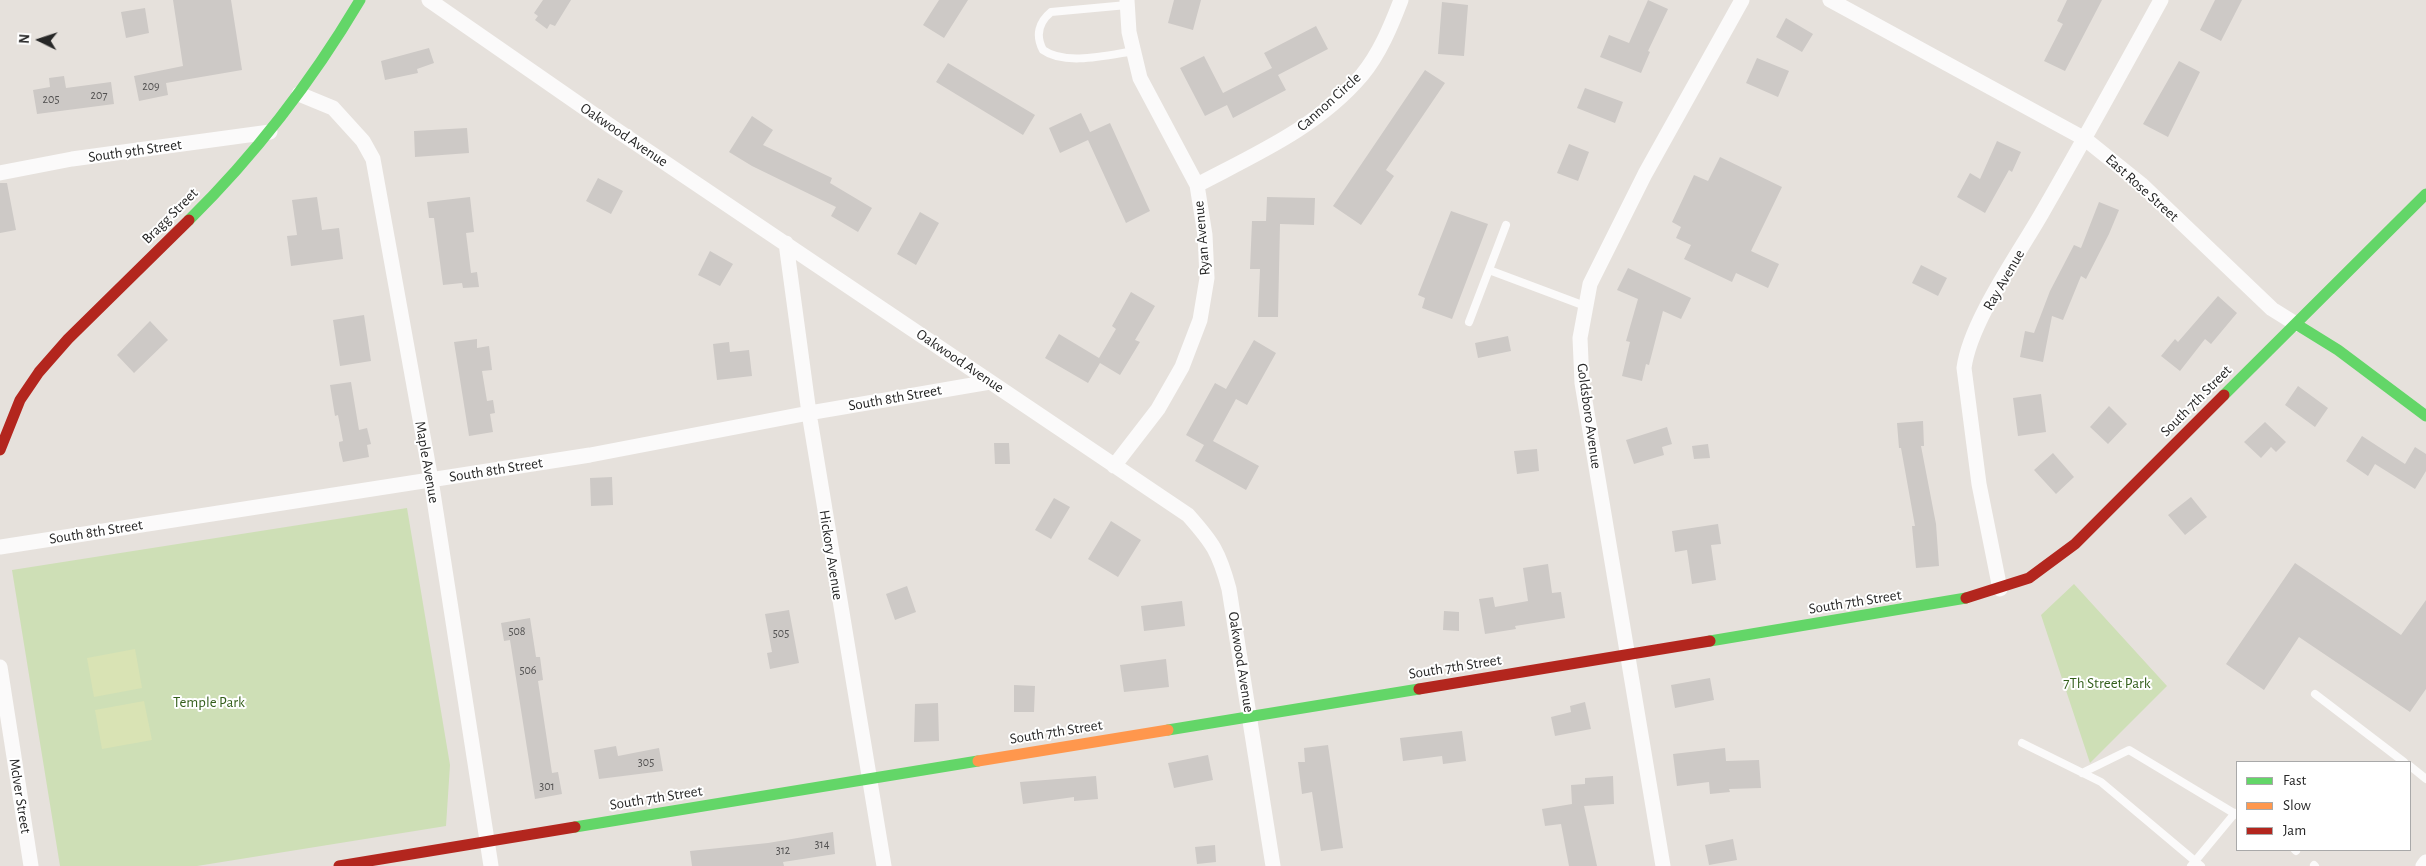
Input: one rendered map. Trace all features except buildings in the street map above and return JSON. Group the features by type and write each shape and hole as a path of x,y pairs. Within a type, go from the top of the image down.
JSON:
{"street":[{"name":"Bragg Street","path":"0,450 24,393 46,365 68,339 229,178 270,132 333,46 360,0"},
{"name":"Oakwood Avenue","path":"429,0 612,127 1188,514 1209,538 1220,557 1229,589 1273,866"},
{"name":"Cannon Circle","path":"1197,185 1291,136 1328,108 1362,74 1387,36 1401,0"},
{"name":"Goldsboro Avenue","path":"1663,866 1582,383 1580,338 1590,284 1604,253 1645,174 1742,0"},
{"name":"East Rose Street","path":"1830,0 2085,139 2141,184 2272,310 2338,350 2426,416"},
{"name":"Ray Avenue","path":"2000,589 1979,484 1964,368 1966,353 1992,299 2085,139 2161,0"},
{"name":"Ryan Avenue","path":"1114,466 1158,409 1182,366 1200,320 1207,278 1205,235 1197,185 1140,78 1129,32 1127,3"},
{"name":"Maple Avenue","path":"299,94 333,108 364,141 373,160 431,480 491,866"},
{"name":"South 9th Street","path":"0,173 72,159 270,132"},
{"name":"South 7th Street","path":"339,866 1960,600 2000,589 2029,578 2075,544 2426,194"},
{"name":"Hickory Avenue","path":"786,243 809,413 851,678 884,866"},
{"name":"South 8th Street","path":"0,547 590,455 809,413 990,382"},
{"name":"McIver Street","path":"0,667 31,866"},
{"path":"2423,866 2426,862"}],"lane":[{"path":"1127,3 1052,12 1041,24 1038,36 1043,50 1059,58 1112,55 1134,51"},
{"path":"1469,322 1506,224"},
{"path":"1489,270 1585,306"},
{"path":"2314,694 2403,761"},
{"path":"2022,743 2082,773 2101,782 2196,864 2236,814 2129,750 2082,773"},
{"path":"2411,767 2426,779"}],"green space":[{"name":"Temple Park","path":"407,508 450,765 446,826 197,866 60,866 12,570"},
{"name":"7Th Street Park","path":"2074,584 2167,686 2090,763 2041,615"},
{"path":"135,649 142,688 94,697 87,658"},
{"path":"144,701 152,740 102,749 95,710"}],"traffic: fast":[{"path":"189,220 214,195 282,116 342,30 360,0"},
{"path":"2224,395 2426,194"},
{"path":"2296,324 2338,350 2426,416"},
{"path":"1710,641 1966,598"},
{"path":"1168,730 1419,689"},
{"path":"575,827 978,761"}],"traffic: slow":[{"path":"978,761 1168,730"}],"traffic: jam":[{"path":"0,450 20,400 39,372 68,339 189,220"},
{"path":"1966,598 2029,578 2075,544 2224,395"},
{"path":"1419,689 1710,641"},
{"path":"339,866 575,827"}]}
